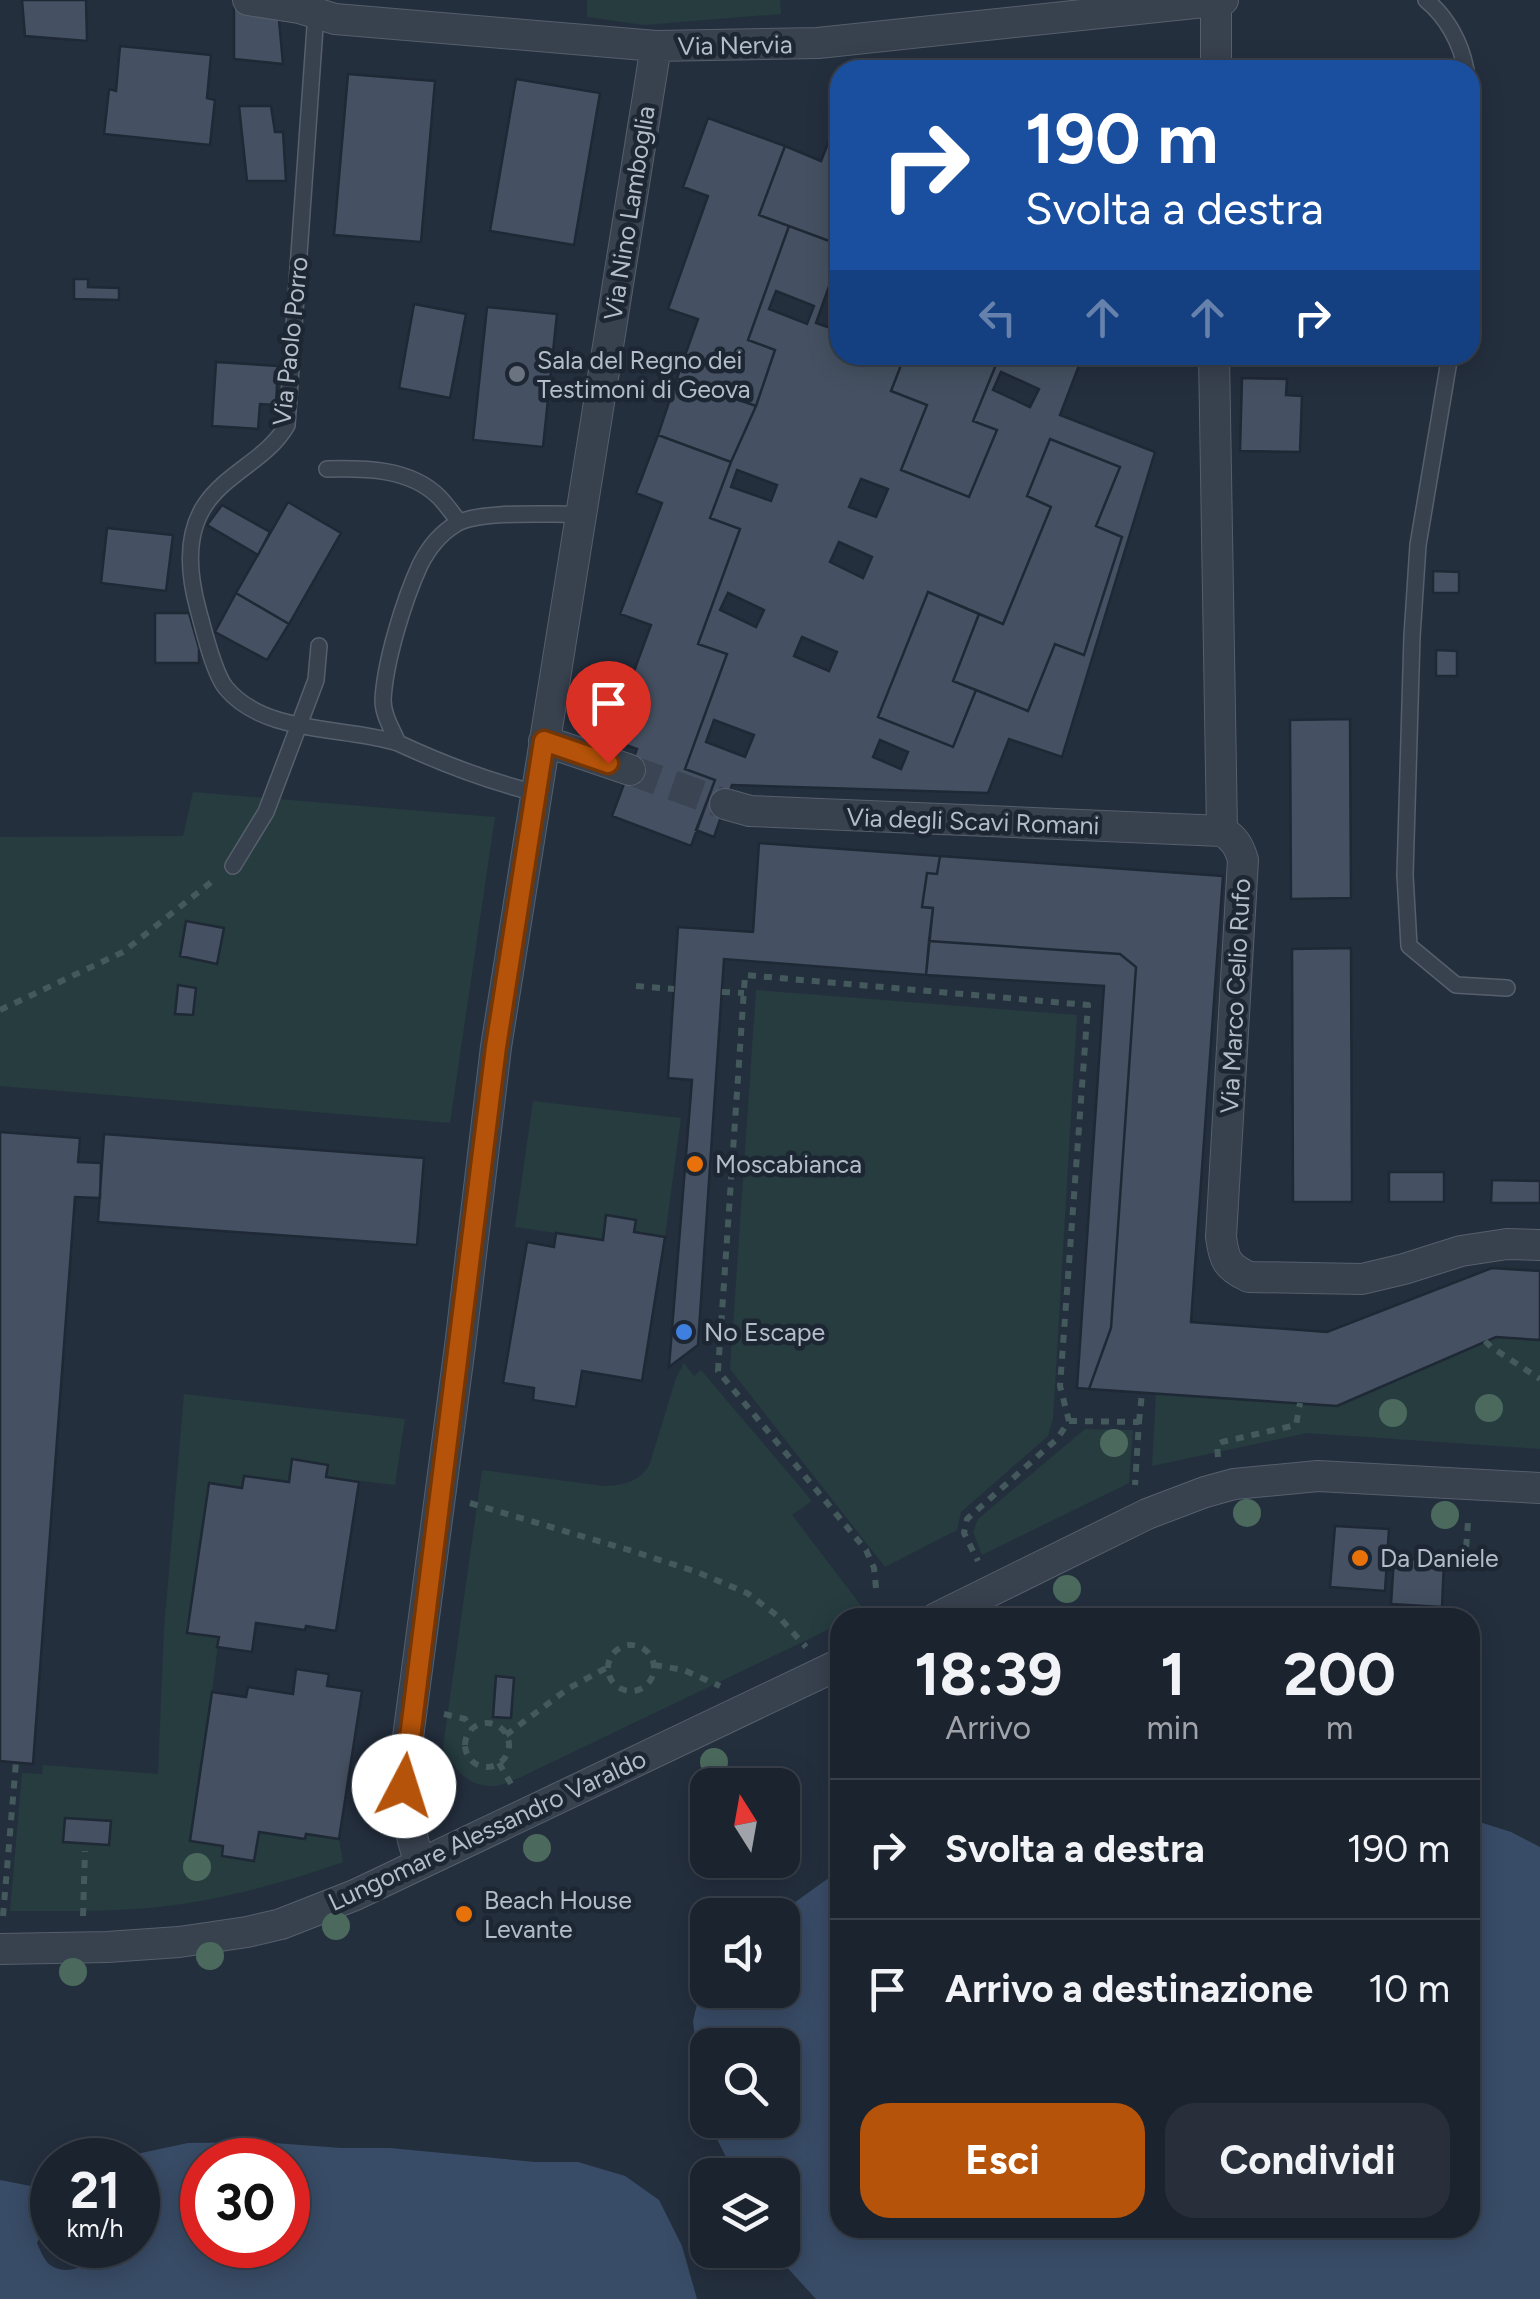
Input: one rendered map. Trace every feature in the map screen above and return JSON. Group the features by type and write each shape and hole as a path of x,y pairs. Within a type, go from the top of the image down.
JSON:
{"street":[{"name":"Via Nervia","path":"248,0 336,18 656,46 818,43 1220,0"},
{"path":"1217,60 1220,0"},
{"name":"Via Nino Lamboglia","path":"420,1864 406,1815 404,1786 496,1047 656,46"},
{"name":"Via Marco Celio Rufo","path":"1214,365 1222,830 1233,838 1243,860 1223,1256 1234,1270 1249,1277 1362,1279 1461,1251 1540,1244"},
{"path":"544,741 630,770"},
{"name":"Via degli Scavi Romani","path":"725,804 750,811 786,813 1222,830"},
{"path":"956,1608 1147,1514 1234,1484 1318,1476 1540,1488"},
{"name":"Lungomare Alessandro Varaldo","path":"0,1949 179,1942 281,1924 355,1895 830,1669"}],"lane":[{"path":"1426,0 1442,12 1464,60"},
{"name":"Via Paolo Porro","path":"299,726 251,710 224,686 193,591 190,545 204,506 228,478 278,441 287,426 316,13"},
{"path":"1448,365 1418,545 1406,876 1409,946 1456,985 1507,988"},
{"path":"327,469 362,468 409,477 437,495 459,522"},
{"path":"398,743 384,714 390,650 421,562 437,540 459,522 496,515 580,514"},
{"path":"233,866 266,812 316,680 319,646"},
{"path":"299,726 375,736 500,784 536,792"}],"path":[{"path":"0,1010 123,952 233,866"},
{"path":"876,1588 874,1568 866,1550 718,1372 746,975 1088,1005 1060,1386 1069,1421 1057,1438 968,1519 964,1533 980,1566"},
{"path":"636,986 674,989"},
{"path":"722,992 744,993"},
{"path":"1485,1341 1540,1379"},
{"path":"1135,1489 1142,1392"},
{"path":"1218,1458 1218,1445 1222,1442 1296,1425 1300,1404"},
{"path":"1069,1421 1140,1422"},
{"path":"439,1497 632,1550 748,1593 779,1617 809,1651"},
{"path":"1465,1563 1468,1522"},
{"path":"626,1645 648,1652 654,1665 650,1680 632,1690 612,1682 608,1667 613,1653 626,1645"},
{"path":"654,1665 684,1670 730,1690"},
{"path":"506,1735 568,1688 608,1667"},
{"path":"439,1713 466,1719 472,1728"},
{"path":"491,1723 506,1735 509,1747 500,1763 485,1766 472,1761 466,1742 472,1728 491,1723"},
{"path":"0,1949 16,1762"},
{"path":"500,1763 514,1789"},
{"path":"81,1947 86,1851"}],"green space":[{"path":"587,0 780,0 781,14 643,25 587,17"},
{"path":"193,792 495,817 450,1123 0,1086 0,837 183,836"},
{"path":"756,990 1077,1015 1053,1419 1048,1436 961,1512 957,1530 885,1567 730,1369"},
{"path":"533,1101 681,1118 665,1237 634,1232 636,1220 607,1216 603,1240 515,1227"},
{"path":"1496,1337 1540,1340 1540,1449 1307,1433 1152,1466 1156,1394 1337,1406"},
{"path":"684,1363 694,1376 701,1370 812,1501 792,1515 863,1608 830,1608 830,1629 521,1777 494,1786 474,1782 456,1768 443,1747 482,1470 604,1486 637,1478 650,1463"},
{"path":"184,1394 405,1419 395,1485 326,1477 327,1465 293,1459 289,1482 245,1476 242,1488 209,1483 187,1632 219,1637 212,1692 223,1856 254,1861 259,1832 305,1839 306,1834 339,1839 343,1862 248,1891 174,1905 10,1911 22,1773 42,1774 43,1765 158,1774 164,1629"},
{"path":"1085,1429 1133,1430 1129,1483 982,1555 973,1532 978,1519"}],"water":[{"path":"1480,1822 1511,1832 1540,1847 1540,2299 816,2299 788,2268 800,2268 800,2158 726,2158 716,2138 800,2138 800,2028 694,2028 696,2008 800,2008 800,1899 830,1877 830,2238 1480,2238"},
{"path":"180,2145 180,2268 310,2268 310,2146 390,2148 535,2162 578,2162 625,2176 659,2200 682,2246 697,2299 0,2299 0,2180 30,2186 30,2268 160,2268 160,2149"}],"building":[{"path":"22,0 86,0 87,41 25,36"},
{"path":"234,4 278,9 283,64 234,59"},
{"path":"120,46 211,55 207,98 215,100 210,145 104,134 109,89 116,91"},
{"path":"348,74 435,81 421,242 334,235"},
{"path":"516,79 600,93 574,245 490,231"},
{"path":"239,106 271,106 275,132 283,132 286,181 247,181"},
{"path":"708,118 785,146 759,215 789,226 748,340 775,350 756,406 677,378 698,319 668,309 708,196 683,187"},
{"path":"830,138 830,241 759,215 785,146 821,161"},
{"path":"789,226 830,241 830,283 816,323 830,328 830,365 901,365 891,391 927,405 901,470 969,497 997,430 973,421 996,365 1079,365 1060,415 1155,452 1062,757 1009,739 988,793 732,785 714,837 696,830 715,780 685,769 727,654 698,644 740,529 710,518 775,350 748,340","holes":["776,291 814,306 807,324 769,309","1001,372 1039,389 1030,407 993,390","1050,439 1120,467 1096,526 1122,537 1084,655 1055,644 1028,711 976,690 953,747 878,717 928,592 1003,624 1051,507 1027,496","737,470 777,485 771,501 731,487","861,479 888,489 876,517 849,507","839,542 872,557 863,578 830,562","728,593 764,610 756,627 720,610","802,637 837,652 829,671 794,656","714,720 754,735 745,757 706,742","880,740 908,752 901,769 873,757"]},
{"path":"74,279 88,279 88,287 119,288 119,300 74,299"},
{"path":"414,304 466,314 450,398 399,388"},
{"path":"487,307 557,314 543,447 473,440"},
{"path":"216,362 278,366 276,405 260,404 258,429 212,426"},
{"path":"901,365 996,365 973,421 997,430 969,497 901,470 927,405 891,391"},
{"path":"677,378 756,406 731,462 658,435"},
{"path":"1242,378 1287,379 1286,395 1302,396 1300,452 1240,451"},
{"path":"658,435 731,462 710,518 740,529 698,644 727,654 685,769 715,780 691,846 612,816 637,749 609,739 651,625 620,614 662,503 636,493"},
{"path":"1050,439 1120,467 1096,526 1122,537 1084,655 1055,644 1028,711 953,681 979,614 1003,624 1051,507 1027,496"},
{"path":"288,502 341,533 289,624 236,593"},
{"path":"222,505 270,532 258,555 207,525"},
{"path":"107,528 173,535 166,591 101,583"},
{"path":"1433,571 1459,572 1459,593 1433,593"},
{"path":"928,592 979,614 953,681 976,690 953,747 878,717"},
{"path":"236,593 289,624 267,660 215,632"},
{"path":"155,613 189,613 199,663 155,663"},
{"path":"1436,650 1457,651 1457,676 1436,676"},
{"path":"1350,719 1351,898 1291,899 1290,720"},
{"path":"759,843 940,856 937,874 927,873 922,907 933,908 926,975 724,959 698,1345 669,1367 692,1080 668,1078 678,927 753,932"},
{"path":"940,856 1223,876 1191,1322 1327,1332 1492,1268 1540,1271 1540,1340 1496,1337 1337,1406 1089,1389 1111,1328 1136,967 1120,954 929,941 933,908 922,907 927,873 937,874"},
{"path":"186,921 224,928 217,964 180,956"},
{"path":"929,941 1120,954 1136,967 1111,1328 1089,1389 1077,1388 1104,986 926,975"},
{"path":"1351,948 1352,1202 1293,1202 1292,949"},
{"path":"178,985 196,988 193,1015 175,1014"},
{"path":"0,1132 80,1138 78,1162 101,1163 100,1198 75,1197 33,1764 0,1761"},
{"path":"104,1134 424,1158 417,1245 98,1222"},
{"path":"1389,1172 1444,1172 1444,1202 1389,1202"},
{"path":"1492,1180 1540,1181 1540,1203 1491,1203"},
{"path":"606,1215 636,1220 634,1232 665,1237 642,1381 582,1371 576,1407 533,1400 534,1388 503,1383 527,1242 554,1247 556,1233 603,1240"},
{"path":"292,1459 328,1465 326,1477 359,1482 336,1631 256,1623 252,1652 217,1647 219,1637 187,1633 209,1483 242,1488 244,1476 289,1482"},
{"name":"Da Daniele","path":"1335,1526 1389,1529 1385,1591 1330,1587"},
{"path":"1394,1558 1444,1561 1442,1607 1391,1604"},
{"path":"296,1669 329,1674 327,1686 362,1691 339,1839 259,1832 254,1861 222,1856 223,1846 190,1841 212,1692 246,1697 248,1687 293,1694"},
{"path":"496,1676 514,1678 511,1718 493,1717"},
{"path":"65,1818 111,1821 109,1845 63,1842"}],"tunnel":[{"path":"630,770 725,804"}],"place":[{"name":"Sala del Regno dei Testimoni di Geova","path":"517,374"},
{"name":"Moscabianca","path":"695,1164"},
{"name":"No Escape","path":"684,1332"},
{"name":"Da Daniele","path":"1360,1558"},
{"name":"Beach House Levante","path":"464,1914"}],"route":[{"path":"404,1786 496,1047 544,741 608,763"}]}
